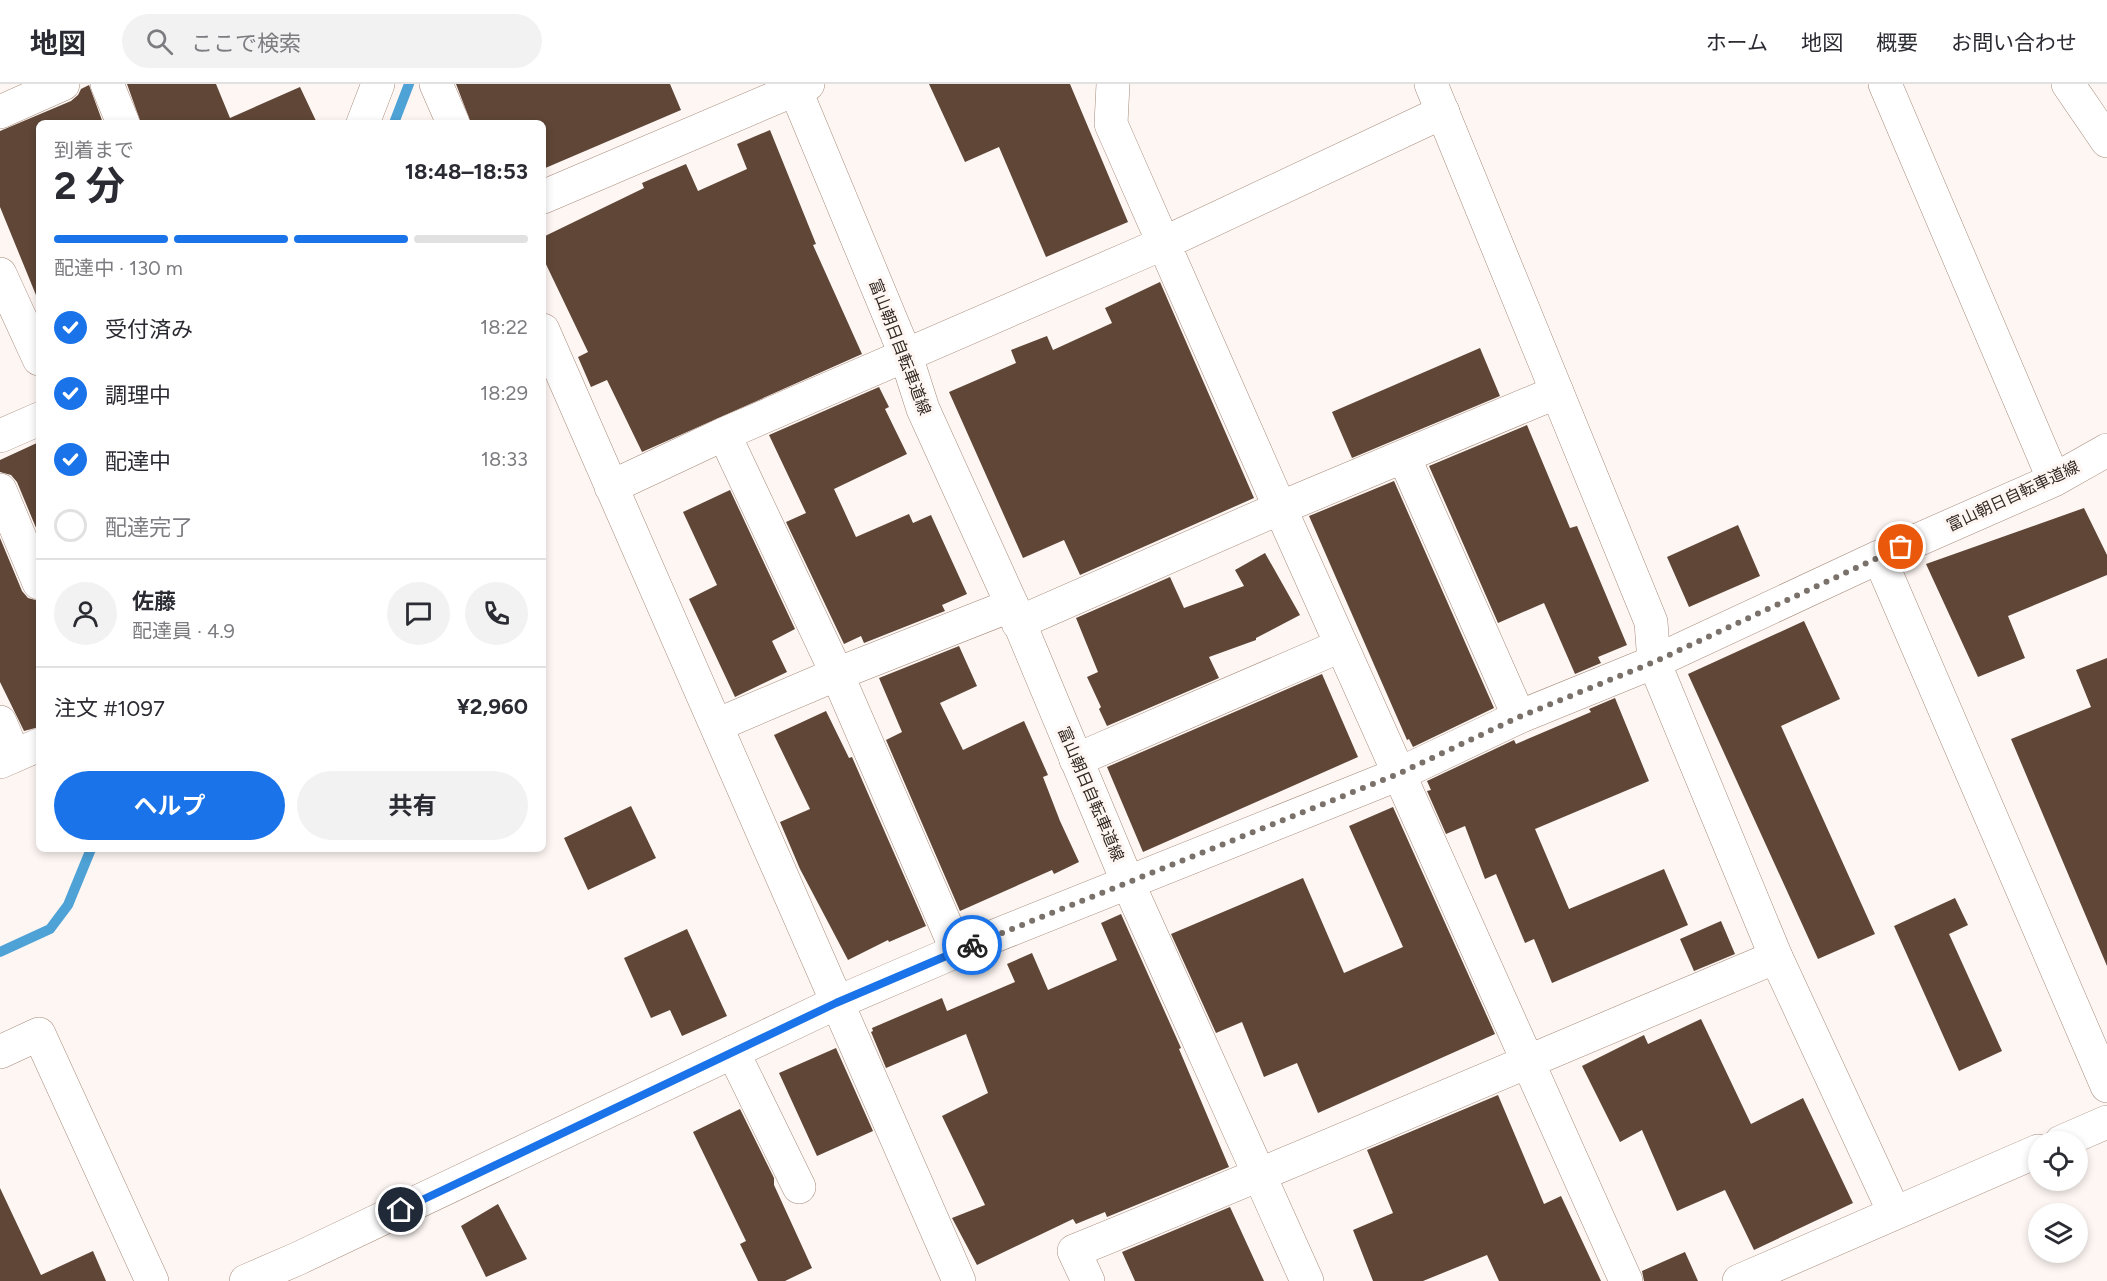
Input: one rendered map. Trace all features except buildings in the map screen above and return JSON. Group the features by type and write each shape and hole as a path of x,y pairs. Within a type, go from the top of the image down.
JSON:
{"street":[{"path":"0,112 63,84"},
{"path":"107,84 122,120"},
{"path":"364,120 378,84"},
{"path":"436,84 452,120"},
{"path":"1113,84 1111,124 1340,646 1626,1281"},
{"path":"1885,84 2054,480"},
{"path":"2068,84 2107,141"},
{"path":"546,196 798,86"},
{"name":"富山朝日自転車道線","path":"798,86 906,356 923,409 1015,614 1128,883 1398,774 1519,717 1654,662 1879,557 2054,480 2107,450"},
{"path":"611,487 724,434 1162,243 1437,98 1651,622 1654,662 1776,957 1894,1212"},
{"path":"0,274 36,352"},
{"path":"546,340 717,725 836,1003 959,1281"},
{"path":"717,725 837,674 1015,614 1280,508 1557,392"},
{"path":"0,436 36,420"},
{"path":"724,434 837,674 957,951"},
{"path":"1404,457 1519,717"},
{"path":"0,490 36,576"},
{"path":"1879,557 2107,1086"},
{"path":"1076,760 1340,646"},
{"path":"246,1281 297,1259 836,1003 957,951 1128,883 1307,1281"},
{"path":"1088,1281 1074,1251 1260,1176 1527,1060 1776,957"},
{"path":"0,1052 39,1034 152,1281"},
{"path":"733,1052 798,1187"},
{"path":"2088,1136 2104,1132"},
{"path":"1739,1281 2028,1155"}],"waterway":[{"path":"395,120 409,84"},
{"path":"0,952 50,929 68,905 90,852"}],"way so far":[{"path":"972,945 1398,774 1519,717 1654,662 1901,547"}],"route":[{"path":"401,1210 836,1003 972,945"}]}
